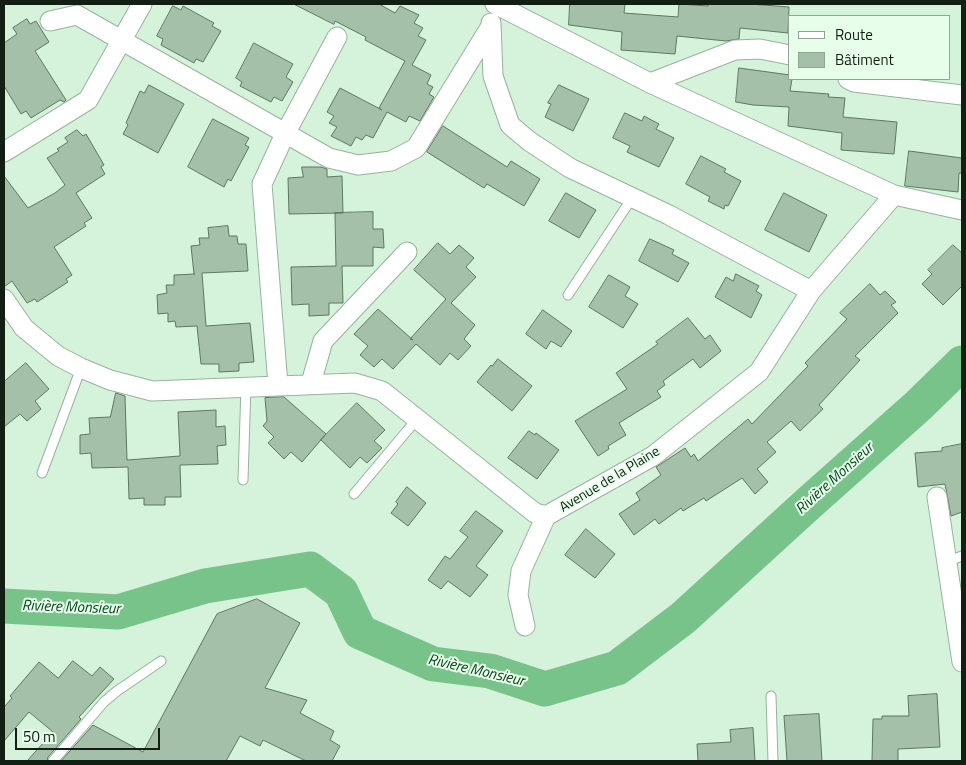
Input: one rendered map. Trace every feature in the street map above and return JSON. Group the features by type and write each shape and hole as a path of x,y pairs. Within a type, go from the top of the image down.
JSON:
{"street":[{"path":"4,152 88,100 142,4"},
{"path":"811,291 669,215 570,168 529,141 510,125 493,76 491,26 494,4 650,83 894,195 962,210"},
{"path":"50,21 77,14 120,41 329,158 358,165 392,161 416,148 491,26"},
{"path":"278,385 262,184 285,134 337,37"},
{"path":"650,83 735,50 760,49 788,55"},
{"path":"850,80 962,95"},
{"name":"Avenue de la Plaine","path":"525,626 518,595 521,571 546,516 653,456 759,372 811,291 894,195"},
{"path":"311,383 323,341 407,252"},
{"path":"4,299 24,328 58,356 110,380 152,390 311,383 355,383 382,391 534,512 546,516"},
{"path":"937,497 954,559 962,662"}],"lane":[{"path":"568,296 632,198"},
{"path":"42,473 81,368"},
{"path":"243,480 246,386"},
{"path":"354,494 417,419"},
{"path":"53,761 104,702 161,661"},
{"path":"771,696 773,761"}],"building":[{"path":"294,4 379,4 395,13 400,6 419,15 414,23 423,28 418,36 426,40 412,65 431,75 427,84 433,87 429,94 434,97 420,121 409,116 406,122 387,112 373,138 366,135 362,140 356,137 351,146 331,136 337,127 329,123 334,116 327,112 340,88 382,110 379,108 405,61 365,40 366,37 335,21 334,24"},
{"path":"570,4 625,4 624,13 678,17 679,4 708,6 708,4 750,4 789,7 788,33 740,28 739,39 726,41 677,36 675,54 621,50 622,32 569,25"},
{"path":"173,6 181,10 183,6 214,23 212,26 221,31 203,62 196,59 194,63 161,45 163,39 157,36"},
{"path":"27,19 30,24 36,21 49,42 35,51 66,100 64,102 60,100 31,118 26,111 21,114 4,86 4,43 17,34 13,28"},
{"path":"254,43 293,64 286,77 293,82 282,101 274,97 271,102 240,86 242,82 236,78"},
{"path":"739,68 788,75 788,80 792,80 790,91 829,94 828,97 845,98 843,117 897,122 894,154 841,150 842,133 788,126 789,107 736,102"},
{"path":"149,85 184,104 158,153 123,134 140,91 144,93"},
{"path":"559,85 589,99 573,131 545,117 551,104 548,103"},
{"path":"625,113 642,121 644,116 659,124 656,129 674,138 659,167 627,152 630,146 613,138"},
{"path":"213,119 249,138 245,145 249,147 231,181 228,179 224,187 188,167"},
{"path":"443,126 507,167 511,161 540,179 524,206 487,184 484,188 427,152"},
{"path":"77,130 83,136 86,134 104,165 101,167 105,174 76,193 92,218 84,223 86,226 54,247 72,275 66,279 68,282 37,302 35,299 27,303 12,281 4,287 4,176 28,208 55,193 65,185 47,158 59,151 57,149 68,142 65,138"},
{"path":"909,151 962,158 962,173 959,173 958,192 905,186"},
{"path":"701,156 726,169 724,172 741,181 728,206 725,205 724,209 708,201 710,197 686,184"},
{"path":"302,167 321,167 327,169 327,177 342,176 343,213 289,214 288,178 303,177"},
{"path":"566,193 596,210 579,238 549,221"},
{"path":"784,193 827,215 809,252 765,230"},
{"path":"373,212 373,229 383,229 384,248 373,247 373,266 342,266 343,303 329,303 329,315 309,316 309,304 292,305 291,267 336,266 335,213"},
{"path":"228,226 229,236 237,236 238,244 246,244 248,271 202,273 206,326 250,323 254,362 239,363 239,371 219,372 219,364 201,364 197,326 176,327 175,321 168,322 168,313 158,314 157,295 167,293 166,285 174,285 174,275 195,274 191,246 200,245 199,238 209,238 208,228"},
{"path":"650,239 674,250 672,254 689,263 678,282 639,261"},
{"path":"438,243 450,254 459,245 474,258 466,267 476,277 451,303 475,325 464,339 471,346 458,360 450,353 440,365 416,344 393,369 382,359 374,367 360,355 368,346 354,334 378,309 411,338 446,299 414,270"},
{"path":"953,245 962,253 962,286 943,305 922,284 932,274 928,270"},
{"path":"736,274 759,286 756,291 762,295 751,318 715,297 726,277 733,281"},
{"path":"609,275 630,287 625,296 638,304 623,328 589,307"},
{"path":"870,284 880,295 885,291 896,302 891,305 898,313 855,356 860,360 819,405 823,409 800,431 791,421 767,442 776,452 757,469 768,482 755,494 742,478 706,501 704,498 683,511 681,508 659,524 655,519 634,535 619,514 640,500 636,493 661,475 656,467 685,448 691,457 694,454 698,461 748,419 752,424 808,366 805,363 847,319 840,313"},
{"path":"543,310 572,331 561,347 551,341 546,349 526,334"},
{"path":"688,318 705,339 710,335 721,351 700,368 693,359 663,381 665,385 657,391 661,397 619,423 626,435 608,446 609,449 598,456 575,421 627,389 616,373 658,344 656,342"},
{"path":"498,359 532,386 512,411 477,382"},
{"path":"26,363 49,389 35,401 41,409 27,421 20,414 4,427 4,382"},
{"path":"116,393 125,396 127,460 180,456 178,412 216,410 216,427 225,426 226,445 217,446 218,464 180,465 181,497 165,497 165,505 144,505 144,498 129,499 128,467 92,468 91,453 80,454 80,435 90,434 89,418 110,417"},
{"path":"284,397 326,434 302,462 291,452 284,459 268,443 274,437 263,426 267,421 265,398"},
{"path":"357,403 385,430 374,441 382,448 367,463 360,457 350,468 321,440"},
{"path":"529,431 535,435 536,433 559,450 537,479 508,458"},
{"path":"962,444 962,512 951,516 945,484 918,487 915,453 942,451 942,448"},
{"path":"407,487 426,503 408,526 391,513 398,504 396,502"},
{"path":"476,511 503,531 476,566 488,575 470,597 448,581 441,589 428,580 445,556 450,559 468,537 460,531"},
{"path":"586,529 615,554 595,578 565,555"},
{"path":"257,599 300,623 265,688 307,700 300,713 334,731 330,740 340,746 332,761 306,761 263,740 260,746 240,736 226,761 61,761 93,725 143,752 217,614"},
{"path":"73,661 92,676 100,667 114,679 79,717 81,719 48,757 47,761 27,761 53,732 29,712 4,741 4,707 12,698 10,696 39,662 58,678"},
{"path":"937,694 940,747 898,749 898,761 872,761 873,719 882,719 882,716 909,716 908,696"},
{"path":"819,714 822,761 787,761 784,716"},
{"path":"753,728 755,761 698,761 697,744 731,742 730,730"}],"waterway":[{"name":"Rivière Monsieur","path":"4,606 118,612 205,586 310,569 341,592 360,632 433,664 490,671 545,689 617,668 683,618 919,405 962,363"}]}
